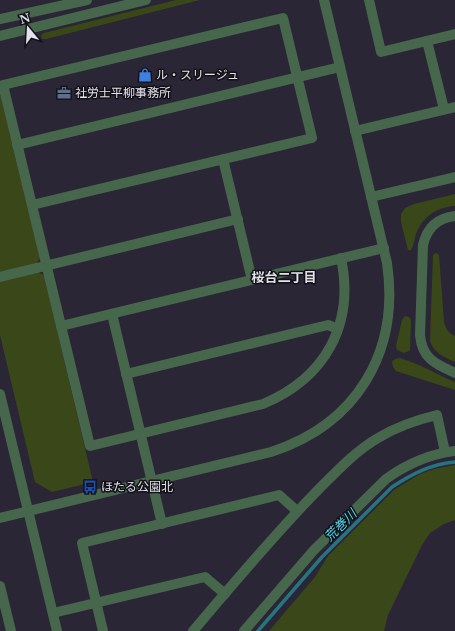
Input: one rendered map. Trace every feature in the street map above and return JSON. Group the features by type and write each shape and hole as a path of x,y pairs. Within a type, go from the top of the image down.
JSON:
{"street":[{"path":"0,19 87,0"},
{"path":"0,36 146,0"},
{"path":"0,518 285,448 319,430 337,416 358,393 370,374 385,338 390,308 387,263 324,0"},
{"path":"369,0 381,52 455,34"},
{"path":"32,205 312,138 283,18 3,85 90,446 249,408 276,399 288,392 310,374 327,352 338,329 344,300 344,272 341,258"},
{"path":"427,41 444,109"},
{"path":"17,145 340,67"},
{"path":"355,131 455,107"},
{"path":"223,159 252,280"},
{"path":"371,197 455,177"},
{"path":"455,216 448,216 436,222 427,232 425,238 423,245 420,336 426,356 437,365 455,372"},
{"path":"0,277 238,219"},
{"path":"61,326 384,248"},
{"path":"112,314 162,524"},
{"path":"126,374 328,325 338,329"},
{"path":"0,394 57,631"},
{"path":"193,631 297,511 341,466 358,451 397,427 419,419 437,415 450,452 430,456 414,462 399,469 386,479 314,550 244,631"},
{"path":"103,631 82,543 279,495 297,511"},
{"path":"53,614 205,577 225,594"},
{"path":"0,586 11,631"}],"green space":[{"path":"176,0 200,0 46,39 41,37 44,33"},
{"path":"0,94 40,258 36,264 0,273"},
{"path":"455,194 455,206 442,208 426,218 416,234 411,250 408,250 401,222 401,214 405,208 414,204"},
{"path":"436,253 439,255 444,322 451,334 455,336 455,362 437,352 430,341 433,255"},
{"path":"38,272 44,275 93,482 52,492 35,482 0,335 0,281"},
{"path":"407,316 411,321 410,349 404,353 397,350 396,346 402,320"},
{"path":"400,358 455,382 455,390 396,371 392,362 395,359"},
{"path":"455,465 455,520 444,524 430,533 422,545 388,615 384,631 269,631 315,577 328,556 394,490 420,474 434,469"}],"waterway":[{"name":"荒巻川","path":"258,631 322,557 392,487 422,470 455,462"}],"place":[{"name":"ル・スリージュ","path":"145,75"},
{"name":"社労士平柳事務所","path":"64,93"},
{"name":"ほたる公園北","path":"90,487"}],"district":[{"name":"桜台二丁目","path":"284,277"}]}
